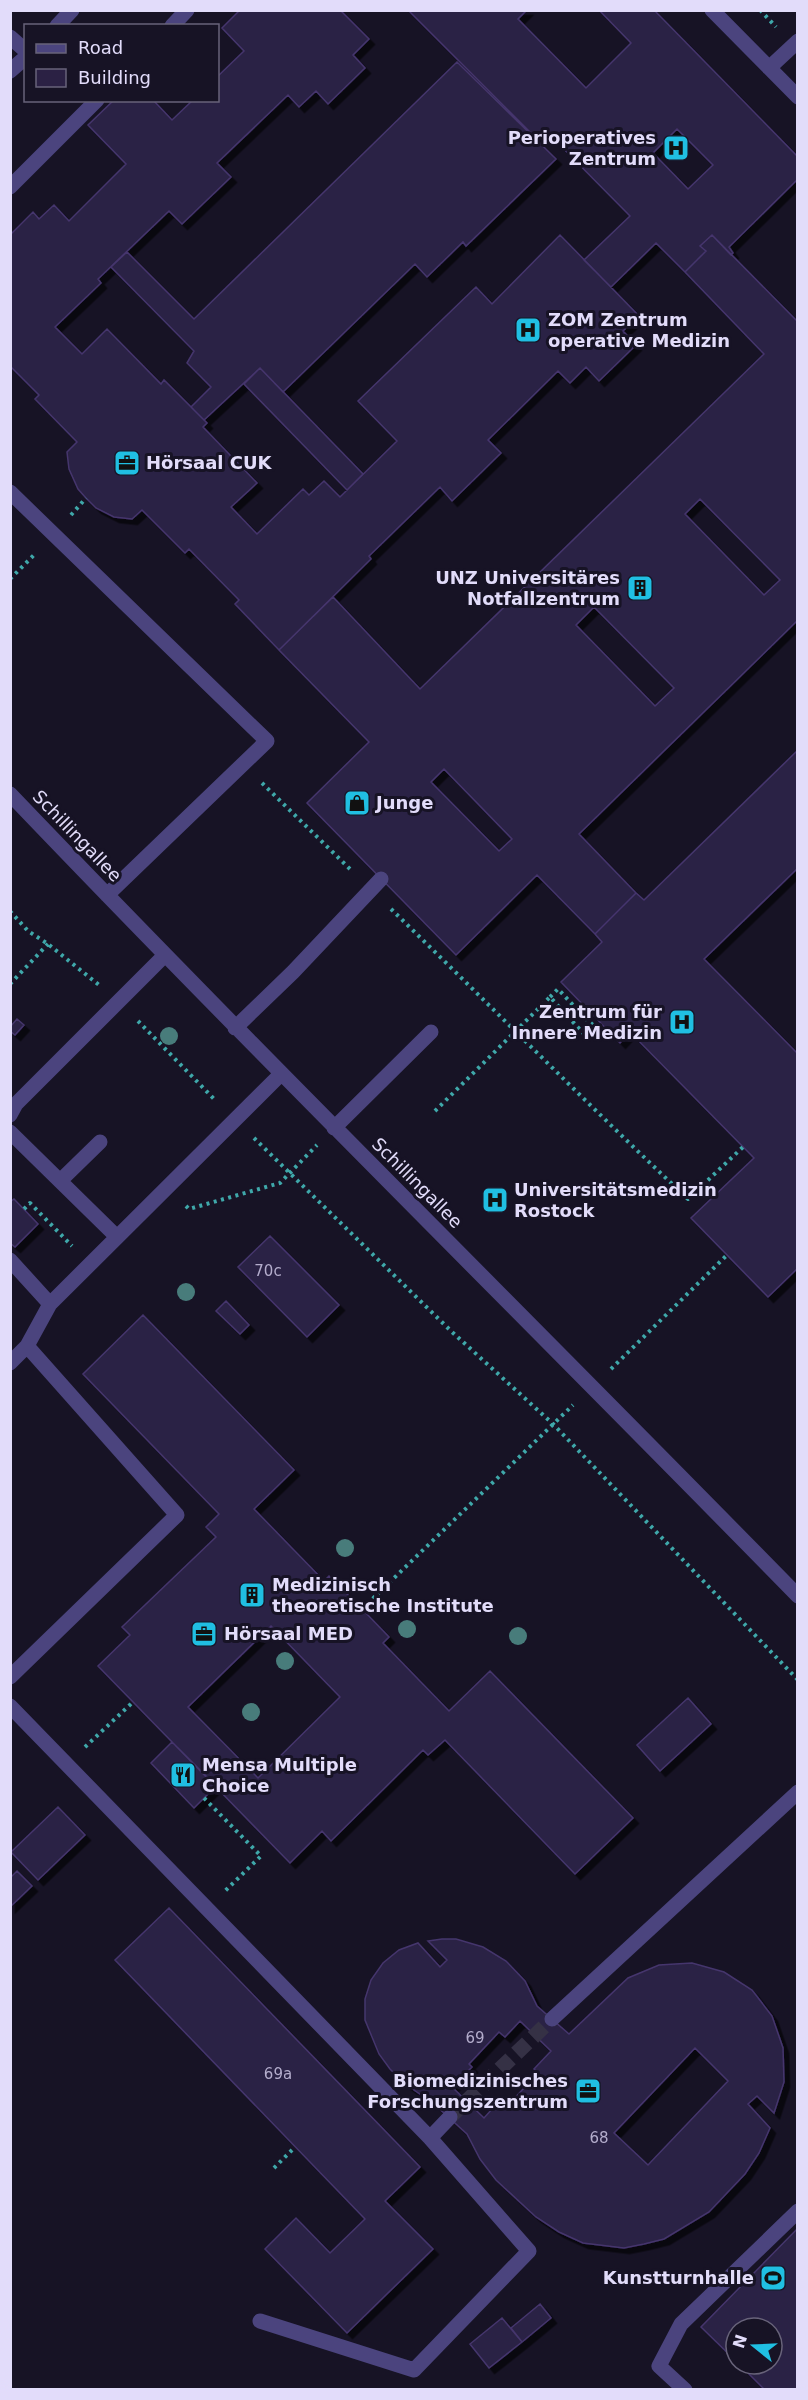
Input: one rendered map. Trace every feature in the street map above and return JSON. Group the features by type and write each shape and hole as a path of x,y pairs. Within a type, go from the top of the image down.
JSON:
{"street":[{"path":"59,24 72,10"},
{"path":"174,24 187,10"},
{"path":"712,10 798,97"},
{"path":"10,37 24,49"},
{"path":"769,68 798,41"},
{"path":"10,71 24,59"},
{"path":"10,187 95,102"},
{"path":"10,492 267,741 107,895"},
{"name":"Schillingallee","path":"10,794 164,956 594,1387 798,1596"},
{"path":"235,1028 293,972 381,879"},
{"path":"10,1115 16,1104 164,956"},
{"path":"334,1128 431,1032"},
{"path":"10,1363 27,1346 50,1304 281,1074"},
{"path":"10,1132 116,1236"},
{"path":"60,1181 100,1142"},
{"path":"10,1260 50,1304"},
{"path":"10,1677 177,1515 27,1346"},
{"path":"10,1706 430,2138 529,2251 414,2370 260,2321"},
{"path":"552,2019 798,1792"},
{"path":"430,2138 450,2118"},
{"path":"685,2390 659,2366 681,2324 798,2211"}],"path":[{"path":"10,984 48,944"},
{"path":"435,1111 558,989 592,1025 584,1034 550,997"},
{"path":"584,1017 589,1011"},
{"path":"517,1031 688,1199 743,1147"},
{"path":"166,1187 189,1209 280,1183 334,1128"},
{"path":"24,1209 30,1203 89,1264"},
{"path":"594,1387 727,1255"},
{"path":"451,1331 552,1424 798,1680"},
{"path":"362,1609 552,1424"},
{"path":"67,1764 133,1702"},
{"path":"204,1798 261,1856 208,1909"},
{"path":"274,2168 295,2147"}],"building":[{"name":"ZOM Zentrum operative Medizin","path":"240,10 340,10 369,39 353,55 365,68 328,104 316,91 299,107 288,95 217,163 231,177 182,224 169,211 98,279 101,283 55,327 82,354 107,329 161,384 164,380 207,423 203,427 257,483 231,507 257,534 303,489 309,495 324,481 340,497 397,441 358,401 476,287 492,304 560,235 639,316 623,331 636,345 599,381 586,367 570,383 558,371 488,440 501,453 452,501 440,487 369,556 371,559 279,650 235,604 239,600 189,549 185,553 142,510 132,519 114,517 96,508 86,498 78,489 69,469 67,452 77,442 35,399 39,395 10,366 10,235 33,212 39,219 54,205 69,221 126,164 88,125 112,102 155,102 172,120 191,102 219,102 219,75 244,51 222,28"},
{"name":"Perioperatives Zentrum","path":"408,10 527,10 518,19 586,88 631,43 599,10 654,10 798,157 798,179 729,247 733,253 731,255 712,235 700,246 706,251 685,272 656,243 611,287 584,260 630,216 546,131 538,140","holes":["677,129 713,165 688,189 653,153"]},
{"path":"457,62 556,159 466,246 463,242 427,277 415,264 283,392 260,368 204,420 191,407 211,387 187,363 194,351 111,267 127,252 194,319"},
{"name":"UNZ Universitäres Notfallzentrum","path":"712,235 798,322 798,620 579,834 636,893 595,934 537,875 456,955 307,803 369,742 279,650 333,597 420,689 764,354 685,272 706,251 700,246","holes":["700,499 780,580 764,595 685,514","594,607 674,688 655,706 576,625","444,769 512,839 499,851 431,782"]},
{"path":"260,368 363,474 347,490 244,384"},
{"name":"Zentrum für Innere Medizin","path":"798,750 798,868 704,959 798,1054 798,1268 768,1297 691,1218 754,1158 630,1032 620,1043 561,982 602,942 595,934 636,893 644,900"},
{"path":"17,1019 24,1025 15,1035 10,1031 10,1027"},
{"path":"14,1199 38,1224 15,1247 10,1243 10,1202"},
{"path":"270,1236 339,1305 307,1337 238,1267"},
{"path":"226,1301 249,1325 240,1334 216,1311"},
{"name":"Medizinisch theoretische Institute","path":"143,1315 294,1470 254,1509 324,1581 329,1576 362,1609 389,1637 383,1643 449,1711 490,1671 633,1818 575,1874 445,1740 428,1755 423,1750 331,1841 322,1831 290,1863 98,1666 130,1635 122,1627 216,1537 206,1527 219,1514 83,1374","holes":["271,1626 340,1697 258,1778 188,1707"]},
{"path":"688,1698 711,1724 660,1771 637,1745"},
{"name":"Mensa Multiple Choice","path":"172,1742 216,1786 194,1808 151,1763"},
{"path":"58,1807 85,1835 38,1880 11,1852"},
{"path":"17,1871 32,1886 10,1907 10,1878"},
{"path":"169,1908 420,2167 385,2201 433,2249 347,2333 265,2249 296,2218 330,2253 365,2219 115,1960"},
{"name":"Biomedizinisches Forschungszentrum","path":"456,1939 483,1947 506,1961 525,1981 537,2006 569,2034 628,1978 659,1965 692,1963 724,1972 752,1990 772,2016 783,2048 784,2082 774,2113 757,2096 748,2104 770,2128 759,2153 745,2174 709,2212 664,2239 644,2244 624,2248 583,2243 559,2232 536,2217 496,2180 480,2159 467,2134 390,2069 379,2054 365,2020 365,1999 371,1980 383,1963 399,1950 418,1943 440,1967 447,1960 428,1941","holes":["520,2021 551,2051 534,2069 538,2073 510,2103 503,2097 484,2118 452,2087 472,2067 469,2064 499,2032 505,2037","695,2048 728,2081 648,2165 614,2133"]},
{"name":"Kunstturnhalle","path":"798,2228 798,2390 765,2390 751,2376 784,2376 784,2316 724,2316 724,2349 701,2327"},
{"path":"540,2304 551,2318 522,2342 511,2328"},
{"path":"502,2318 522,2342 489,2368 470,2344"}],"tunnel":[{"path":"450,2117 552,2019"}],"place":[{"name":"Perioperatives Zentrum","path":"676,148"},
{"name":"ZOM Zentrum operative Medizin","path":"528,330"},
{"name":"Hörsaal CUK","path":"127,463"},
{"name":"UNZ Universitäres Notfallzentrum","path":"640,588"},
{"name":"Junge","path":"357,803"},
{"name":"Zentrum für Innere Medizin","path":"682,1022"},
{"name":"Universitätsmedizin Rostock","path":"495,1200"},
{"name":"Medizinisch theoretische Institute","path":"252,1595"},
{"name":"Hörsaal MED","path":"204,1634"},
{"name":"Mensa Multiple Choice","path":"183,1775"},
{"name":"Biomedizinisches Forschungszentrum","path":"588,2091"},
{"name":"Kunstturnhalle","path":"773,2278"}]}
